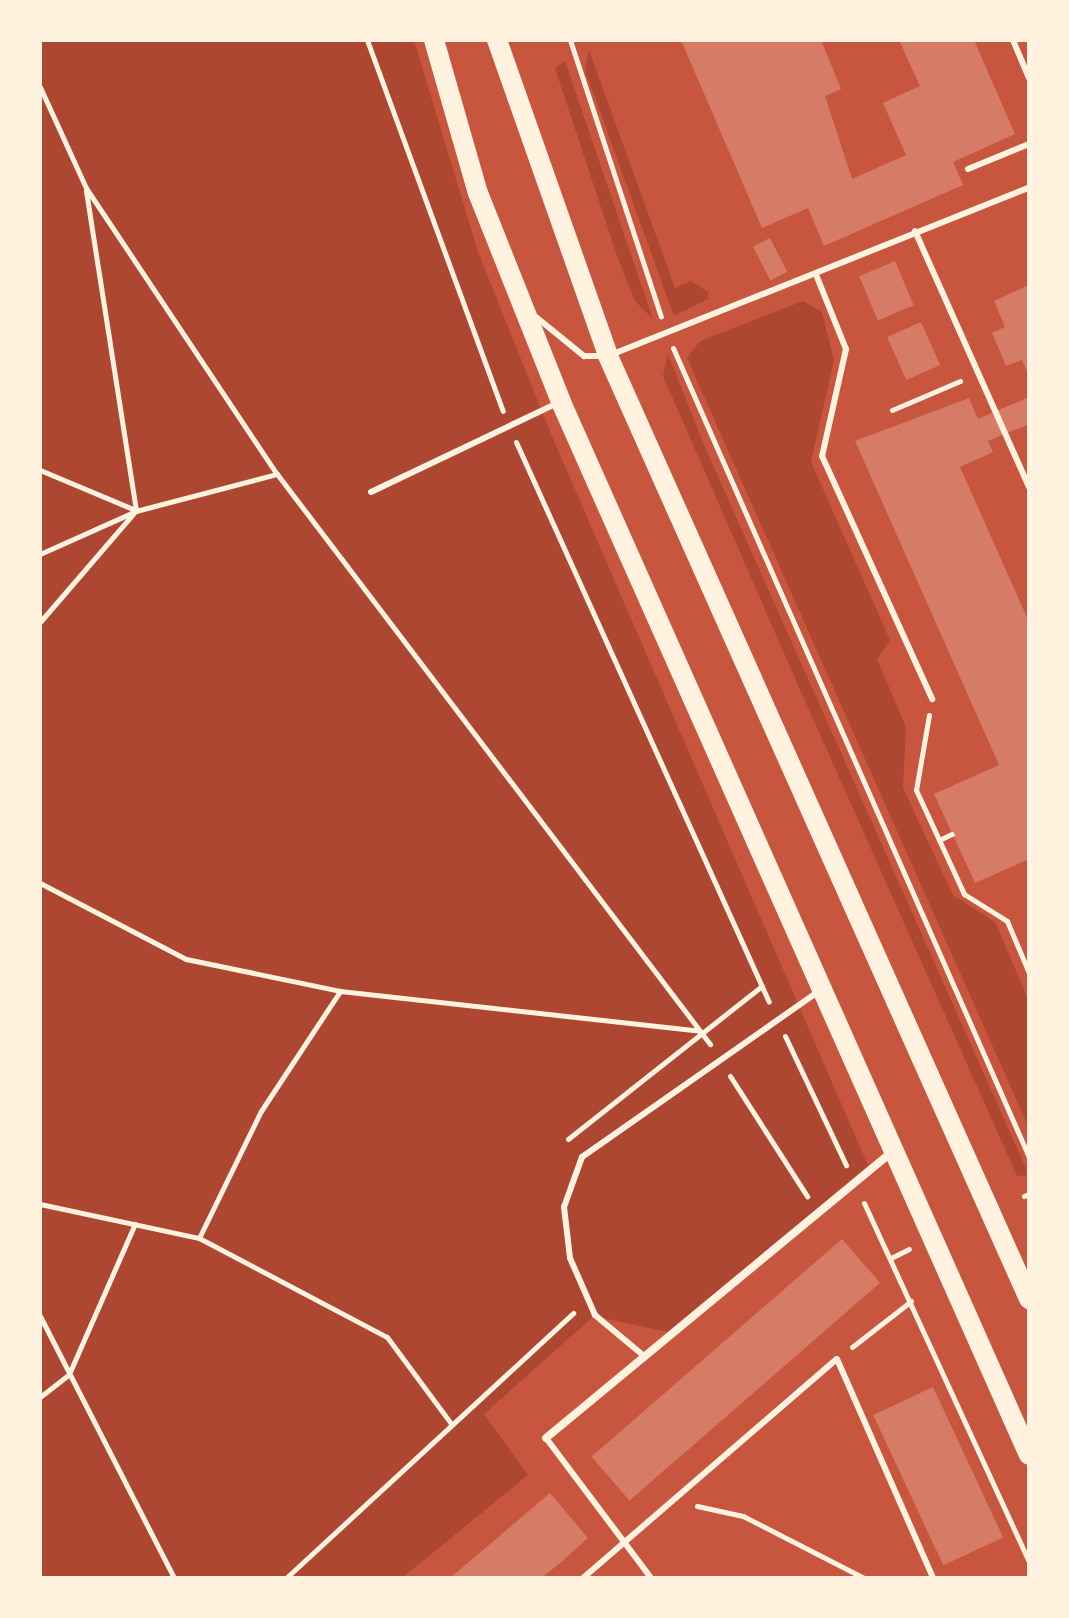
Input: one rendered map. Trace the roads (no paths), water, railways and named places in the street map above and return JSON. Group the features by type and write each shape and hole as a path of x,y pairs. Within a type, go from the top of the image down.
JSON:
{"main road":[{"path":"434,40 478,193 561,402 1029,1455"},
{"path":"497,40 608,356 1029,1299"}],"street":[{"path":"546,1438 892,1152"}],"lane":[{"path":"1013,40 1029,78"},
{"path":"968,169 1029,144"},
{"path":"518,295 565,344 584,356 608,356 817,277 915,231 1029,188"},
{"path":"915,231 1029,487"},
{"path":"817,277 846,349 822,456 932,699"},
{"path":"371,492 561,402"},
{"path":"644,1356 595,1315 570,1258 564,1207 582,1157 718,1058 820,990"},
{"path":"583,1578 837,1359 933,1578"},
{"path":"546,1438 651,1578"}]}
